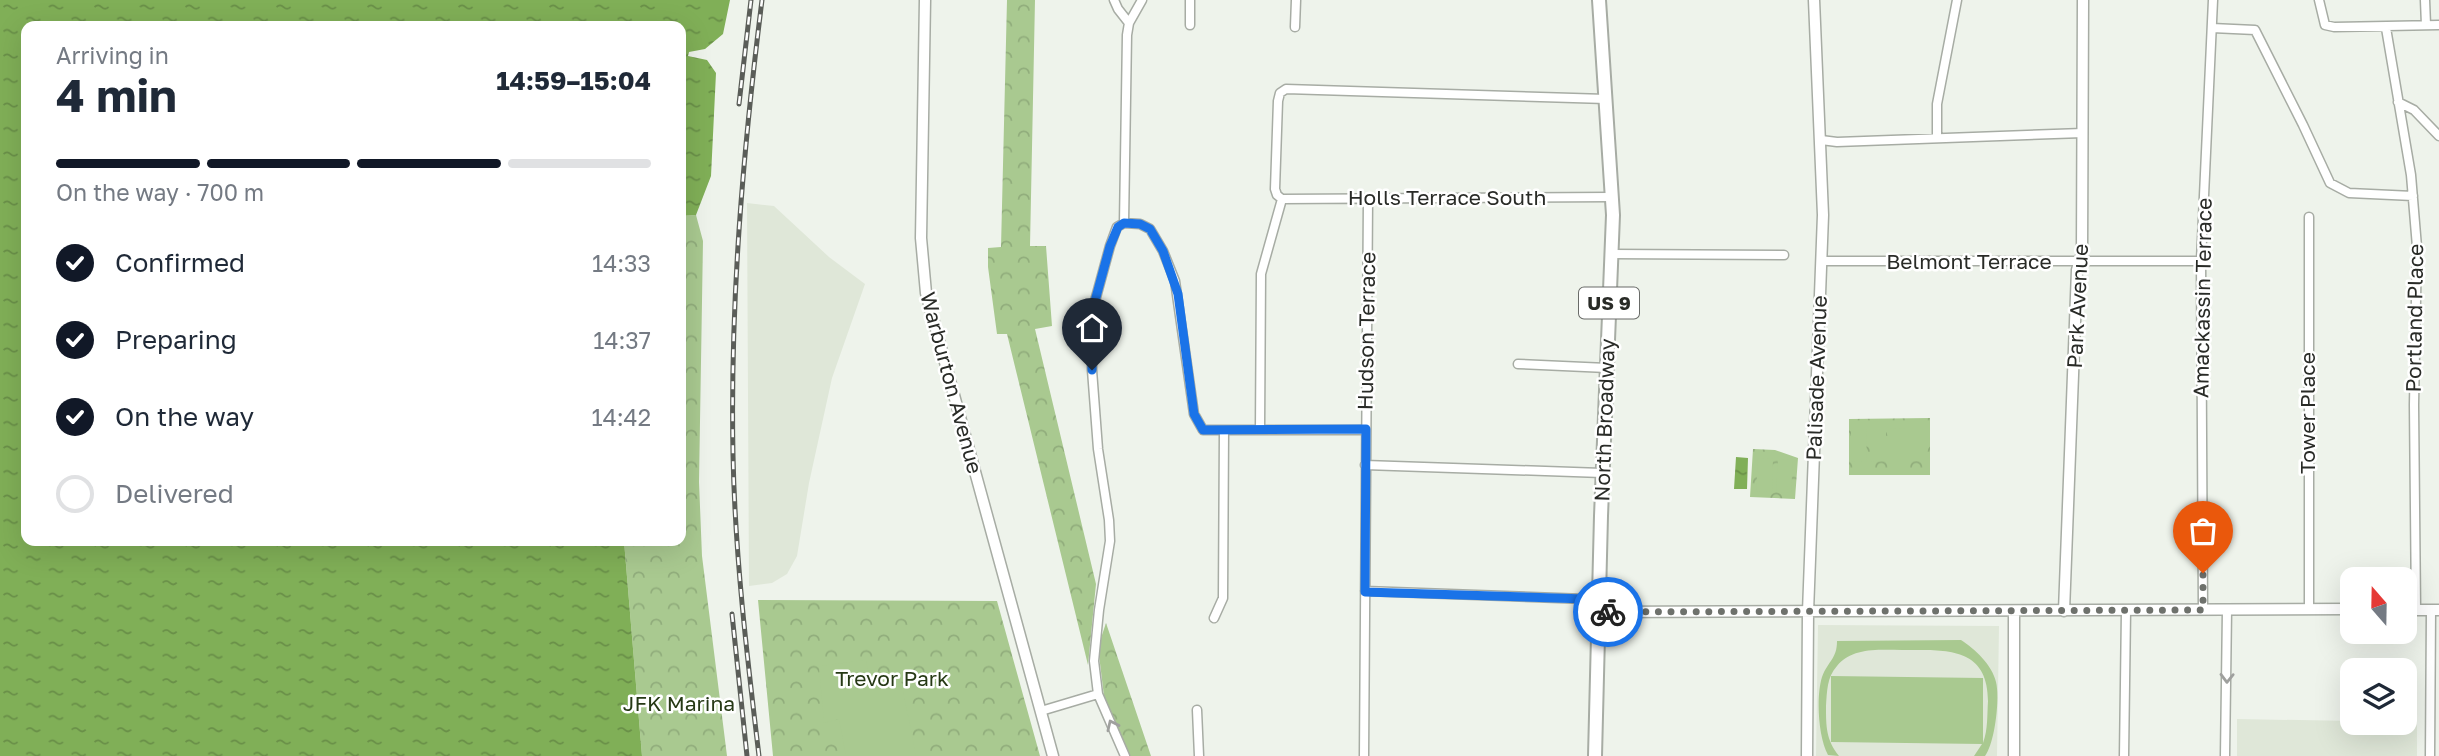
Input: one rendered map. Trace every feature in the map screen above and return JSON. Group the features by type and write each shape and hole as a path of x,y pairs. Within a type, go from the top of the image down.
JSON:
{"main road":[{"name":"North Broadway","path":"1595,756 1612,197 1598,0"}],"street":[{"name":"Warburton Avenue","path":"925,0 921,238 926,293 1053,756"},
{"path":"1114,0 1129,23"},
{"path":"1124,223 1127,35 1129,23 1142,0"},
{"path":"1190,25 1191,0"},
{"path":"1295,27 1296,0"},
{"name":"Palisade Avenue","path":"1807,756 1808,612 1823,215 1814,0"},
{"path":"1937,138 1937,104 1957,0"},
{"name":"Park Avenue","path":"2064,611 2079,262 2082,253 2083,0"},
{"name":"Amackassin Terrace","path":"2203,610 2201,261 2213,0"},
{"path":"2319,0 2325,25 2386,28 2439,25"},
{"path":"2425,0 2426,25"},
{"path":"2213,28 2255,30 2304,125 2330,183 2349,193 2413,196"},
{"name":"Portland Place","path":"2386,28 2413,196 2417,247 2411,567"},
{"path":"1260,429 1261,274 1282,199 1275,188 1280,93 1286,89 1297,89 1606,99"},
{"path":"2398,102 2414,110 2439,136"},
{"path":"1821,140 1837,142 2083,133"},
{"name":"Holls Terrace South","path":"1282,199 1612,197"},
{"name":"Hudson Terrace","path":"1364,756 1368,199"},
{"name":"Tower Place","path":"2309,217 2309,609"},
{"path":"1125,756 1098,694 1094,647 1110,541 1110,520 1098,449 1092,370 1092,312 1118,227 1124,223 1140,224 1150,229 1159,243 1178,294 1194,414 1203,430 1366,429"},
{"path":"1611,254 1784,255"},
{"name":"Belmont Terrace","path":"1822,261 2201,261"},
{"path":"1518,363 1607,368"},
{"path":"1214,618 1223,598 1224,430"},
{"path":"1366,465 1602,473"},
{"path":"1365,592 1586,599 1608,612 2340,610"},
{"path":"2225,756 2227,610"},
{"path":"2417,610 2435,610 2431,756"},
{"path":"2014,611 2014,756"},
{"path":"2124,756 2126,611"},
{"path":"1041,711 1098,694"},
{"path":"1197,710 1199,756"}],"shaded area":[{"path":"747,203 774,206 829,257 865,284 832,378 809,483 797,556 787,574 772,583 749,586"},
{"path":"1818,625 1999,626 1997,756 1816,756"},
{"path":"2237,719 2340,721 2340,735 2417,735 2417,756 2237,756"}],"green space":[{"path":"1007,0 1035,0 1030,246 1046,246 1052,326 1035,329 1096,584 1088,665 1007,334 997,334 988,267 988,248 1001,247"},
{"name":"JFK Marina","path":"696,215 703,241 699,482 702,556 727,756 642,756 624,546 686,546 686,216"},
{"path":"1930,418 1930,475 1849,475 1849,419"},
{"path":"1905,428 1905,461 1890,461 1890,429"},
{"path":"1909,428 1925,428 1925,461 1909,461"},
{"path":"1851,429 1866,429 1867,461 1851,462"},
{"path":"1870,429 1886,429 1886,461 1870,462"},
{"path":"1753,449 1775,450 1798,458 1795,499 1750,497"},
{"path":"1758,458 1773,459 1772,492 1756,491"},
{"path":"1778,459 1793,460 1791,493 1776,492"},
{"name":"Trevor Park","path":"758,600 997,601 1040,756 773,756"},
{"path":"1106,623 1151,756 1130,756 1104,696 1098,647"},
{"path":"1961,640 1972,648 1991,670 1996,682 1996,720 1992,741 1985,756 1974,756 1982,744 1831,742 1839,756 1828,755 1820,727 1819,695 1822,677 1834,656 1837,641","holes":["1884,650 1947,651 1972,660 1980,669 1986,683 1987,728 1983,743 1983,678 1831,676 1831,742 1826,713 1828,684 1831,675 1837,666 1851,655"]},
{"path":"866,660 870,681 900,675 916,756 846,756 839,719 824,723 819,666"}],"water":[{"path":"0,0 730,0 723,34 705,49 689,52 688,56 707,60 716,73 711,176 696,215 686,216 686,21 21,21 21,546 624,546 642,756 0,756"},
{"path":"1736,457 1748,458 1747,489 1734,489"}],"railway":[{"path":"739,104 751,0"},
{"path":"759,756 739,568 734,493 733,398 739,227 762,0"},
{"path":"732,614 747,756"}],"way so far":[{"path":"1608,612 2203,610 2203,573"}],"route":[{"path":"1092,370 1092,312 1110,246 1118,227 1124,223 1140,224 1156,235 1175,281 1194,414 1203,430 1366,429 1365,592 1586,599 1608,612"}]}
